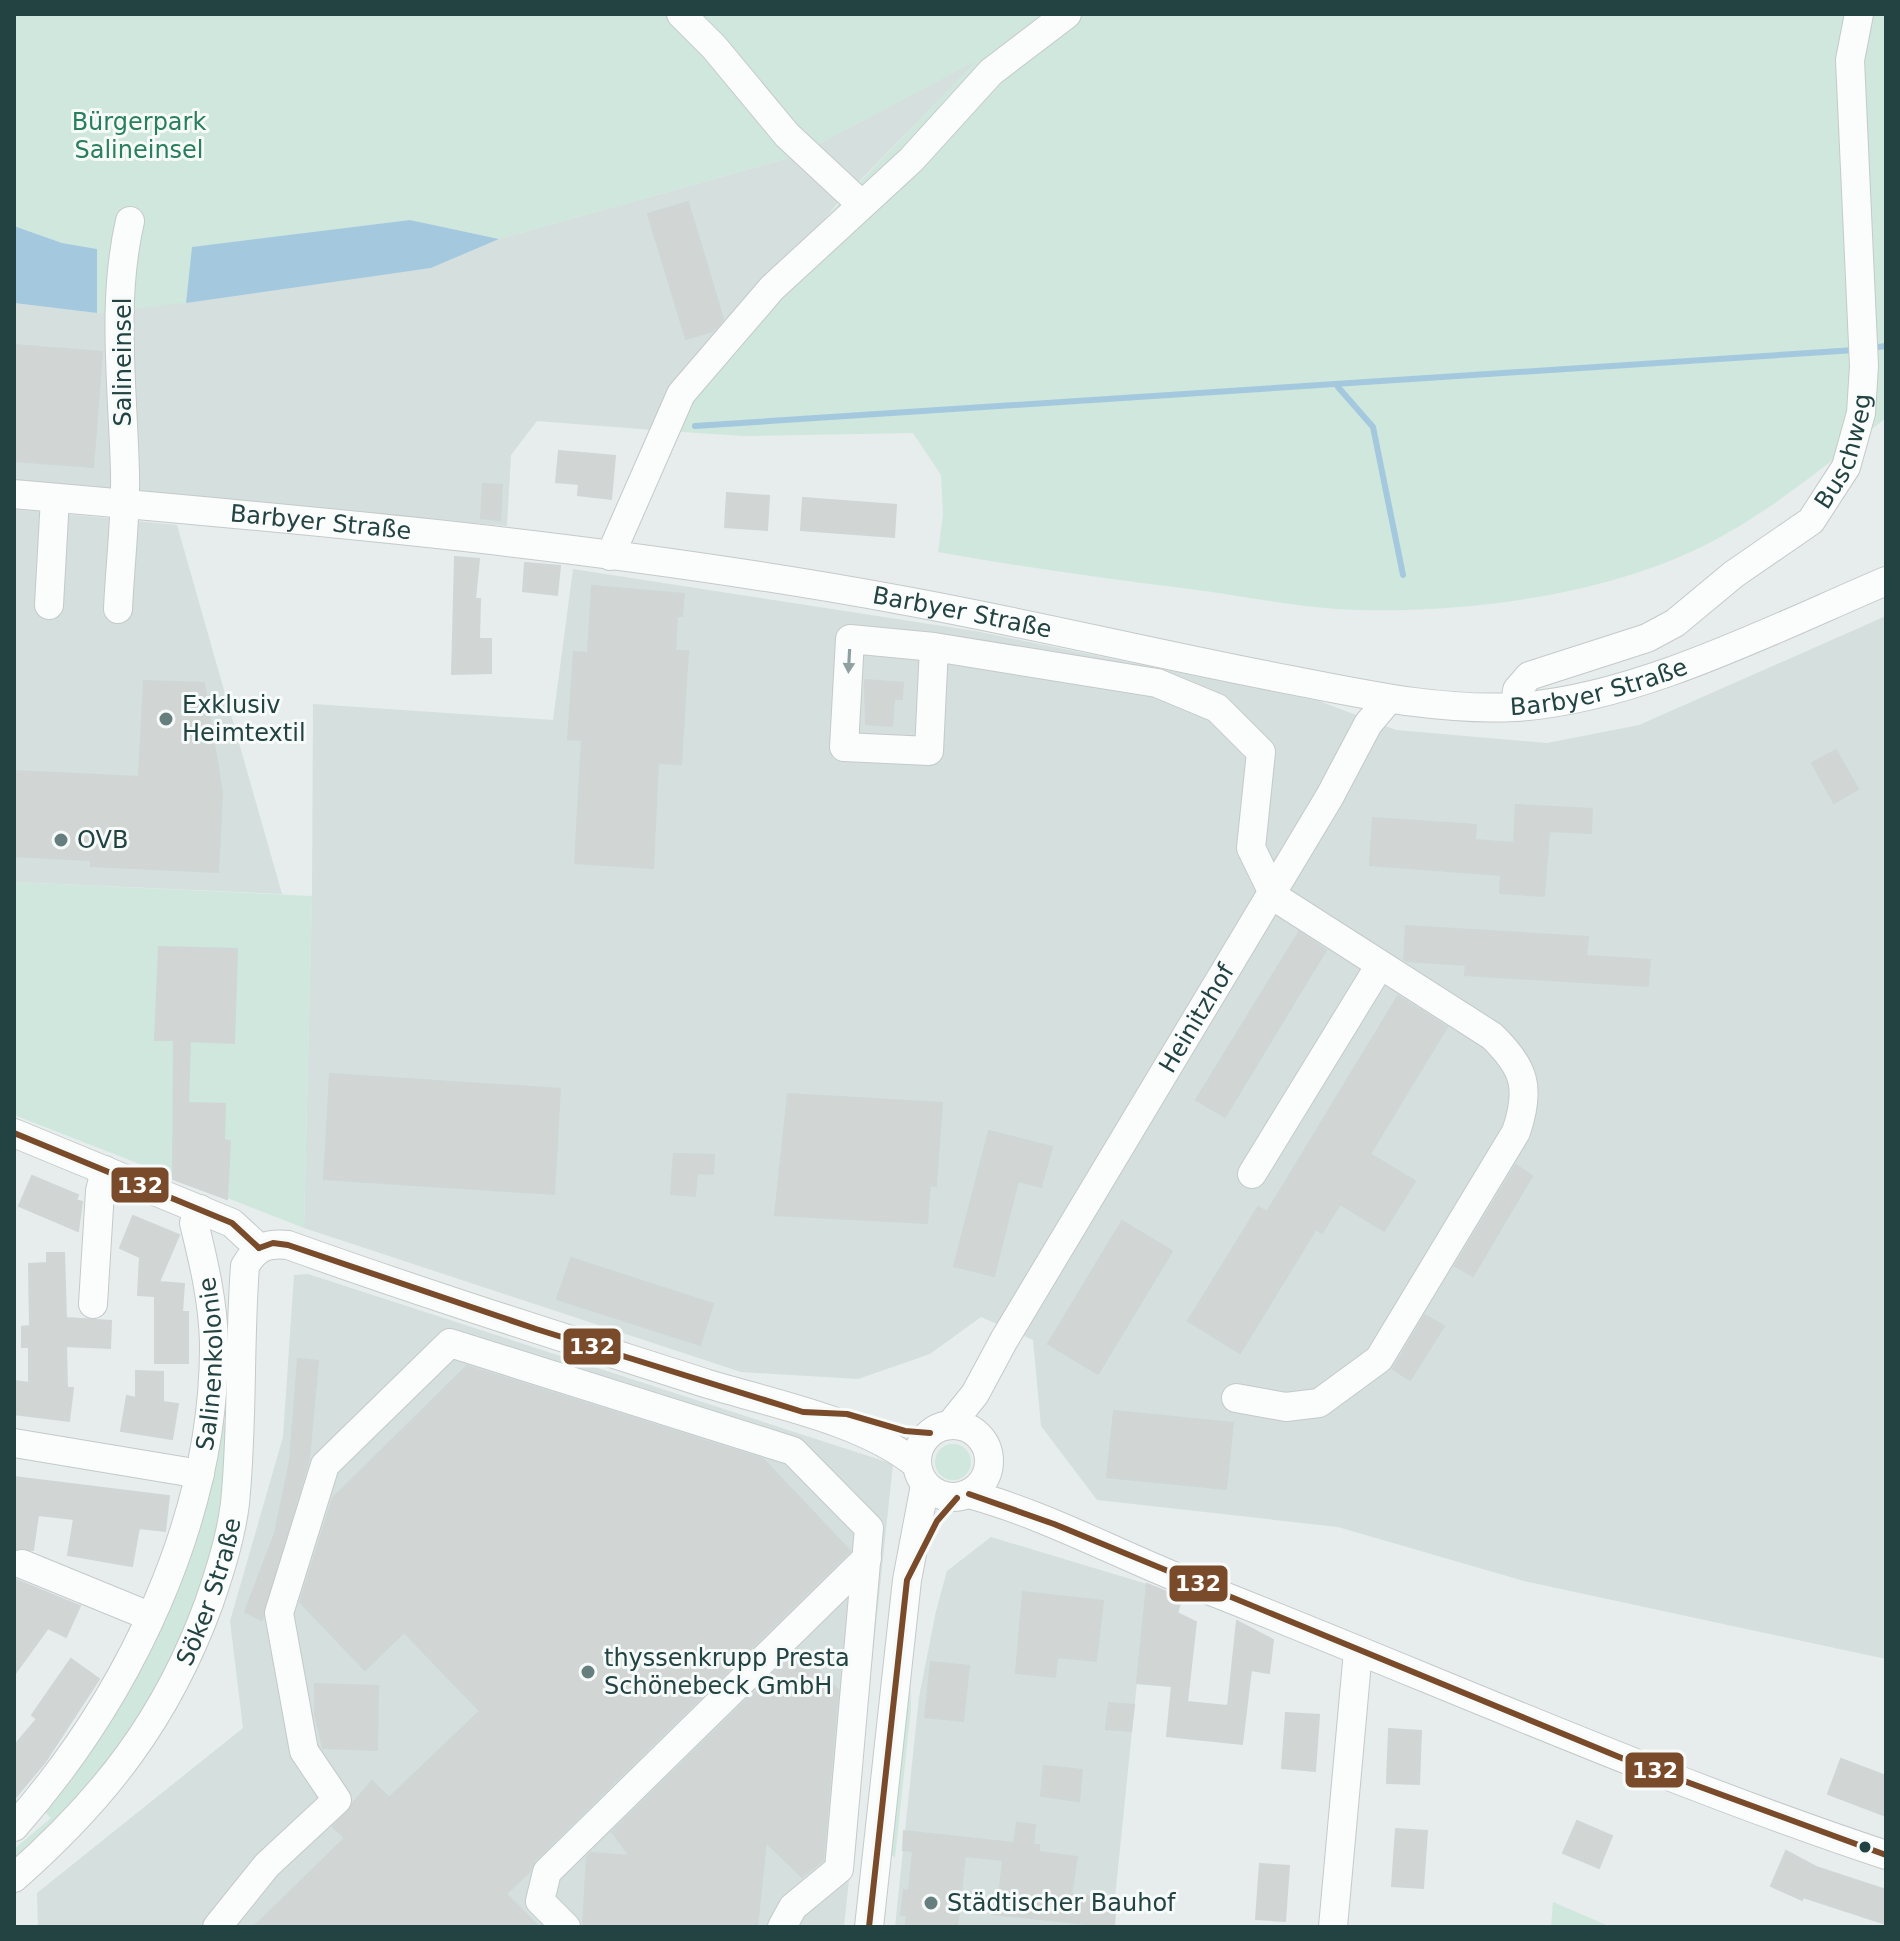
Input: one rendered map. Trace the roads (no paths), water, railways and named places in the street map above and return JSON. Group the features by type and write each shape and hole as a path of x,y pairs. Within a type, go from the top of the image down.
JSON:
{"street":[{"path":"681,14 714,47 787,135 862,205"},
{"path":"610,556 681,394 772,288 911,160 991,72 1067,14"},
{"name":"Buschweg","path":"1515,707 1517,690 1529,676 1647,638 1675,623 1734,574 1811,521 1846,467 1861,413 1864,366 1850,60 1859,14"},
{"name":"Salineinsel","path":"118,609 125,477 119,345 125,244 130,221"},
{"name":"Barbyer Straße","path":"14,494 610,556 901,600 1389,699 1473,708 1551,704 1632,683 1886,581"},
{"path":"49,605 55,498"},
{"path":"934,647 929,751 844,747 850,639 934,647 1157,683 1217,708 1261,752 1251,848 1272,891 1281,901 1492,1036 1511,1054 1524,1080 1524,1108 1516,1132 1379,1359 1319,1403 1286,1407 1236,1398"},
{"name":"Heinitzhof","path":"940,1429 975,1394 1004,1340 1330,796 1368,724 1389,699"},
{"path":"1252,1174 1380,965"},
{"path":"14,1133 232,1223 259,1248 273,1243 288,1245 536,1329 803,1412 894,1446 945,1497 963,1496 999,1502 1358,1651 1766,1814 1886,1855"},
{"path":"93,1304 100,1191 105,1170"},
{"name":"Salinenkolonie","path":"14,1827 55,1780 79,1745 149,1616 184,1532 200,1474 209,1424 214,1344 208,1280 194,1223 200,1209"},
{"name":"Söker Straße","path":"14,1878 60,1838 117,1772 167,1702 198,1634 221,1569 235,1507 241,1435 245,1266 259,1248"},
{"name":"Heinitzhof","path":"986,1453 986,1406 1004,1340"},
{"path":"217,1927 267,1865 337,1800 304,1751 279,1613 325,1465 450,1343 793,1451 869,1528 839,1869 793,1907 782,1927"},
{"path":"803,1412 847,1414 905,1431 969,1429 1007,1485 1073,1534"},
{"path":"869,1927 920,1475 917,1452 940,1429"},
{"name":"Salinenkolonie","path":"14,1443 200,1474"},
{"path":"907,1580 937,1521 986,1477 986,1453"},
{"path":"566,1927 540,1901 547,1872 867,1558"},
{"path":"22,1564 149,1616"},
{"path":"1333,1927 1358,1651"}],"water":[{"path":"410,220 499,239 431,268 186,303 192,247"},
{"path":"14,226 62,243 97,249 97,313 14,303"}],"waterway":[{"path":"1870,348 1886,346"},
{"path":"695,426 1855,350"},
{"path":"1338,387 1373,427 1403,575"}],"place":[{"name":"Exklusiv Heimtextil","path":"166,719"},
{"name":"OVB","path":"61,840"},
{"name":"thyssenkrupp Presta Schönebeck GmbH","path":"588,1672"},
{"name":"Städtischer Bauhof","path":"931,1903"}],"park label":[{"name":"Bürgerpark Salineinsel","path":"139,136"}]}
